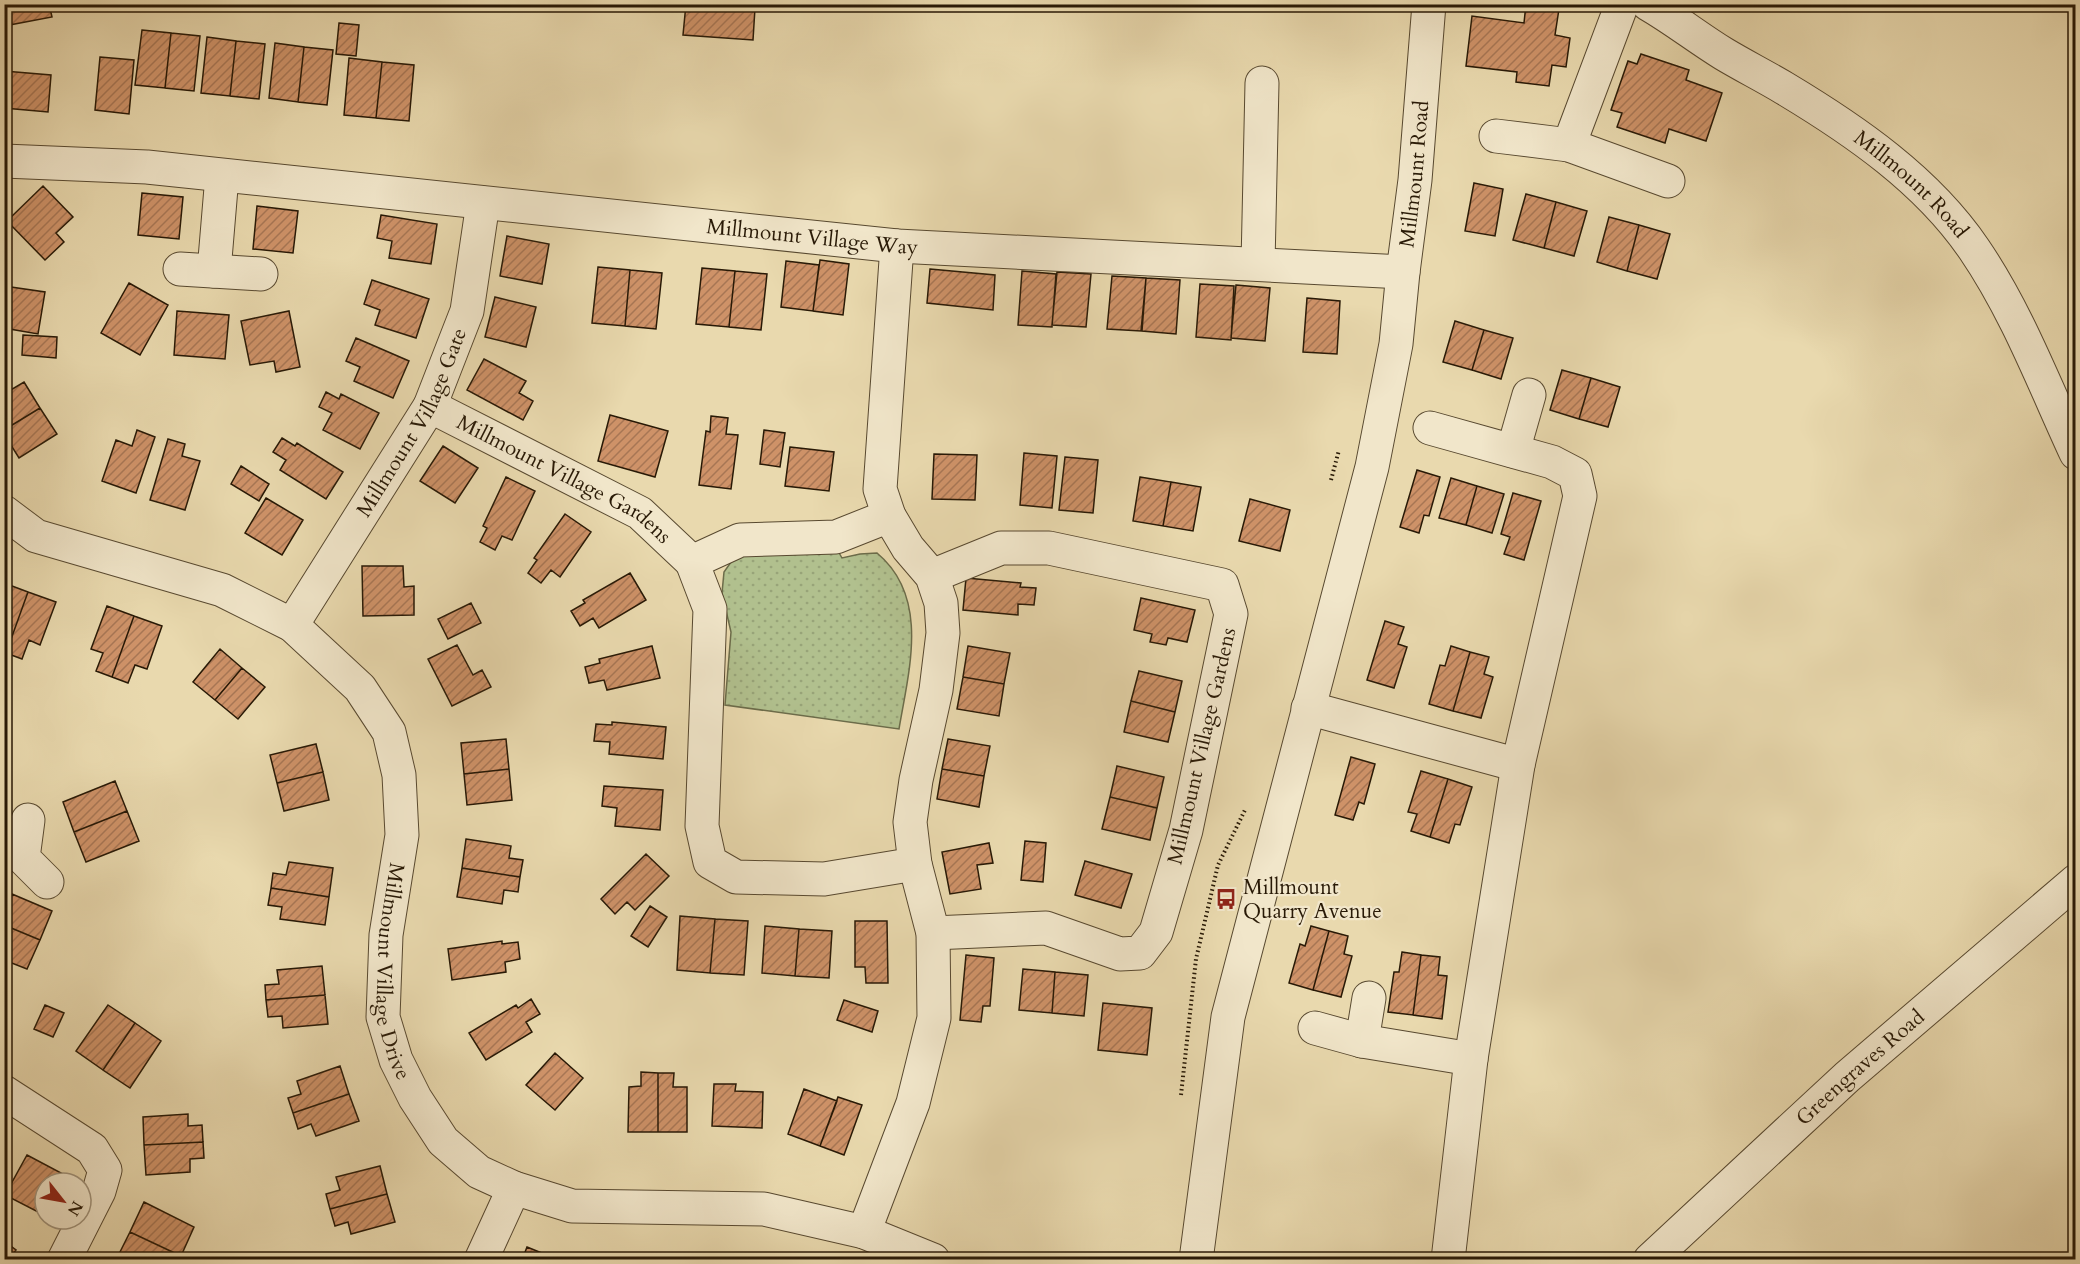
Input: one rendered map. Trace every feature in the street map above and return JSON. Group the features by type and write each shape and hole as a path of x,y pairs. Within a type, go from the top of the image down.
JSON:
{"street":[{"name":"Millmount Road","path":"1196,1260 1228,1017 1372,467 1396,344 1415,180 1429,4"},
{"path":"1569,145 1622,4"},
{"name":"Millmount Road","path":"1648,4 1863,140 1907,174 1939,206 1973,247 1995,283 2030,349 2076,453"},
{"path":"1258,264 1262,83"},
{"path":"1496,136 1569,145 1668,181"},
{"name":"Millmount Village Way","path":"4,161 147,167 897,246 1403,272"},
{"path":"214,271 222,176"},
{"name":"Millmount Village Gate","path":"292,625 430,406 466,311 483,202"},
{"path":"864,1232 913,1103 934,1018 933,933 915,864 910,822 916,780 936,690 944,633 941,603 932,576 908,548 889,516 880,489 897,246"},
{"path":"180,269 261,274"},
{"path":"1513,451 1529,395"},
{"name":"Millmount Village Gardens","path":"430,406 640,513 692,562 710,609 702,826 710,862 736,877 824,879 915,864"},
{"path":"1430,428 1552,462 1575,474 1580,496 1518,765 1471,1059 1448,1260"},
{"name":"Millmount Village Drive","path":"4,512 36,536 222,590 292,625 360,688 389,732 399,775 402,835 386,935 383,1017 396,1060 415,1098 443,1141 479,1172 514,1188 572,1206 764,1209 864,1232 933,1260"},
{"name":"Millmount Village Gardens","path":"692,562 740,540 837,537 889,516"},
{"name":"Millmount Village Gardens","path":"932,576 1001,548 1049,548 1221,585 1231,614 1186,830 1156,932 1140,953 1120,954 1046,928 933,933"},
{"path":"1308,708 1518,765"},
{"path":"28,820 14,861 47,882"},
{"name":"Greengraves Road","path":"1650,1260 1847,1077 2076,881"},
{"path":"1362,1041 1370,998"},
{"path":"1315,1028 1362,1041 1471,1059"},
{"path":"4,1092 92,1149 105,1170 99,1191 64,1260"},
{"path":"481,1260 514,1188"}],"path":[{"path":"1330,485 1341,440"},
{"path":"1182,1106 1185,1051 1196,959 1218,864 1248,802"}],"green space":[{"path":"838,551 842,558 877,553 894,571 904,591 910,612 912,635 899,729 725,705 731,632 722,593 724,572 736,555"}],"building":[{"path":"4,4 49,4 52,17 4,26"},
{"path":"686,4 755,8 753,40 683,35"},
{"path":"1526,4 1559,9 1555,35 1570,38 1566,67 1552,65 1549,86 1516,82 1517,72 1466,66 1472,16 1524,23"},
{"path":"339,23 359,25 356,56 336,54"},
{"path":"142,30 171,33 165,88 135,85"},
{"path":"171,33 200,36 194,91 165,88"},
{"path":"207,37 236,41 230,96 201,93"},
{"path":"236,41 265,44 259,99 230,96"},
{"path":"275,43 304,47 298,102 269,98"},
{"path":"304,47 333,50 327,105 298,102"},
{"path":"1641,54 1689,70 1686,80 1722,93 1706,141 1669,129 1665,143 1617,127 1622,113 1611,110 1628,61 1637,64"},
{"path":"100,57 134,60 129,114 95,110"},
{"path":"349,58 382,62 376,118 344,115"},
{"path":"382,62 414,65 409,121 376,118"},
{"path":"4,71 51,75 48,112 4,108"},
{"path":"1474,183 1503,189 1495,236 1465,231"},
{"path":"43,186 73,217 56,233 64,242 45,260 7,221"},
{"path":"142,193 183,197 179,239 138,235"},
{"path":"1526,194 1556,202 1544,248 1513,240"},
{"path":"1556,202 1587,211 1574,256 1544,248"},
{"path":"257,206 298,211 293,253 253,249"},
{"path":"381,215 437,224 431,264 389,258 392,241 377,238"},
{"path":"1609,217 1639,225 1627,271 1597,262"},
{"path":"1639,225 1670,234 1657,279 1627,271"},
{"path":"507,236 549,244 542,284 500,276"},
{"path":"820,260 849,264 843,315 813,311"},
{"path":"786,261 819,265 813,311 781,307"},
{"path":"598,267 630,270 625,326 592,323"},
{"path":"702,268 735,271 729,327 696,324"},
{"path":"930,269 995,275 993,310 927,303"},
{"path":"630,270 662,273 656,329 625,326"},
{"path":"735,271 767,274 761,330 729,327"},
{"path":"1022,271 1056,274 1052,327 1018,325"},
{"path":"1057,272 1091,274 1086,327 1052,325"},
{"path":"1112,276 1146,278 1141,331 1107,329"},
{"path":"1146,278 1180,280 1176,334 1142,331"},
{"path":"372,280 429,299 416,338 375,325 380,310 364,304"},
{"path":"129,283 168,305 140,355 101,333"},
{"path":"1200,284 1234,286 1231,340 1196,337"},
{"path":"1236,285 1270,288 1265,341 1231,338"},
{"path":"4,286 45,292 38,334 4,328"},
{"path":"495,297 536,307 526,347 485,337"},
{"path":"1307,298 1340,301 1337,354 1303,352"},
{"path":"177,311 229,315 225,359 174,355"},
{"path":"289,311 300,367 276,372 274,361 250,365 241,321"},
{"path":"1455,321 1484,330 1472,370 1443,362"},
{"path":"1484,330 1513,338 1501,379 1472,370"},
{"path":"23,335 57,337 56,358 22,355"},
{"path":"356,338 409,361 393,398 354,381 360,367 346,361"},
{"path":"484,359 526,381 519,393 533,401 523,420 467,390"},
{"path":"1562,370 1591,378 1579,419 1550,410"},
{"path":"1591,378 1620,387 1608,427 1579,419"},
{"path":"24,382 40,408 4,430 4,394"},
{"path":"326,392 339,399 341,394 379,413 360,449 323,430 332,413 319,407"},
{"path":"40,408 57,434 19,458 4,434 4,430"},
{"path":"610,415 668,431 655,477 598,461"},
{"path":"711,416 728,418 726,434 738,435 731,489 699,485 706,431 710,432"},
{"path":"137,430 155,437 136,493 102,481 116,440 132,446"},
{"path":"764,430 785,433 780,467 760,464"},
{"path":"282,438 295,446 297,443 343,472 326,499 280,470 286,460 273,452"},
{"path":"168,439 185,444 182,456 200,461 185,510 150,500"},
{"path":"443,446 478,468 455,503 420,481"},
{"path":"790,447 834,452 829,491 785,486"},
{"path":"1024,453 1057,456 1052,508 1020,505"},
{"path":"934,454 977,455 975,500 932,499"},
{"path":"1065,457 1098,460 1093,513 1059,510"},
{"path":"241,466 269,484 259,501 231,484"},
{"path":"1417,470 1440,477 1429,516 1424,515 1419,533 1400,527"},
{"path":"506,477 535,491 512,540 502,536 495,550 480,542 487,528 483,526"},
{"path":"1140,477 1171,482 1163,526 1133,521"},
{"path":"1451,478 1477,486 1466,525 1439,518"},
{"path":"1171,482 1201,487 1193,531 1163,526"},
{"path":"1477,486 1504,494 1492,533 1466,525"},
{"path":"1513,493 1541,501 1524,560 1504,554 1510,537 1501,534"},
{"path":"266,498 303,520 282,555 245,533"},
{"path":"1250,499 1290,510 1280,551 1239,541"},
{"path":"565,514 591,532 560,577 551,570 541,583 528,573 537,560 534,558"},
{"path":"362,566 403,566 404,587 414,586 414,615 363,616"},
{"path":"630,573 646,600 599,628 593,618 580,626 571,611 585,603 583,600"},
{"path":"966,578 1021,583 1020,587 1036,588 1034,605 1018,604 1018,615 963,610"},
{"path":"4,583 28,592 6,653 4,652"},
{"path":"28,592 56,602 40,645 29,640 22,659 6,653"},
{"path":"1141,598 1195,610 1187,642 1168,638 1166,645 1150,642 1152,634 1134,630"},
{"path":"471,603 481,623 448,639 438,619"},
{"path":"107,606 134,616 112,677 96,671 103,653 91,649"},
{"path":"134,616 162,626 147,669 135,665 128,683 112,677"},
{"path":"1385,621 1404,627 1398,644 1407,647 1394,688 1367,680"},
{"path":"457,645 473,675 482,670 491,687 452,706 428,659"},
{"path":"652,646 660,678 607,690 604,680 589,683 585,667 600,663 599,659"},
{"path":"968,646 1010,653 1004,684 963,677"},
{"path":"1451,646 1470,652 1453,711 1429,704 1440,665 1445,666"},
{"path":"220,649 242,668 215,700 193,682"},
{"path":"1470,652 1489,657 1484,674 1493,677 1481,718 1453,711"},
{"path":"242,668 265,687 238,719 215,700"},
{"path":"1139,671 1182,681 1175,712 1131,701"},
{"path":"963,677 1004,684 999,716 957,709"},
{"path":"1131,701 1175,712 1168,742 1124,732"},
{"path":"612,722 666,727 663,759 609,754 610,742 594,741 596,724 612,725"},
{"path":"506,739 509,769 464,774 461,743"},
{"path":"948,739 990,746 984,776 942,769"},
{"path":"316,744 323,772 277,783 270,755"},
{"path":"1351,757 1375,764 1364,804 1359,802 1353,820 1335,815"},
{"path":"1117,766 1164,777 1157,808 1110,797"},
{"path":"509,769 512,800 467,805 464,774"},
{"path":"942,769 984,776 979,807 937,799"},
{"path":"1421,771 1448,779 1430,837 1411,831 1417,814 1408,812"},
{"path":"323,772 329,800 284,811 277,783"},
{"path":"1448,779 1472,787 1460,825 1455,824 1449,843 1430,837"},
{"path":"115,781 127,811 74,832 63,802"},
{"path":"604,786 663,790 660,830 615,826 617,808 602,806"},
{"path":"1110,797 1157,808 1150,840 1102,829"},
{"path":"127,811 139,841 86,862 74,832"},
{"path":"466,839 511,846 509,858 523,860 520,877 462,868"},
{"path":"1025,841 1046,843 1043,882 1021,880"},
{"path":"989,843 993,863 977,865 981,889 950,894 942,852"},
{"path":"646,854 669,876 635,910 627,902 615,914 601,899"},
{"path":"1085,861 1132,874 1121,908 1075,895"},
{"path":"289,862 333,868 329,897 271,888 273,873 286,875"},
{"path":"462,868 520,877 518,892 504,890 502,904 457,897"},
{"path":"271,888 329,897 325,925 280,919 282,907 268,905"},
{"path":"12,894 52,911 40,940 4,925 4,913"},
{"path":"650,906 667,917 648,947 631,936"},
{"path":"680,916 715,919 710,973 677,970"},
{"path":"715,919 748,921 744,975 710,973"},
{"path":"855,921 887,921 888,983 866,983 865,967 855,967"},
{"path":"4,925 40,940 27,969 4,960"},
{"path":"765,926 799,929 795,976 762,973"},
{"path":"1311,926 1329,931 1313,990 1289,983 1300,944 1305,946"},
{"path":"799,929 832,931 829,978 795,976"},
{"path":"1329,931 1348,936 1344,954 1352,956 1341,997 1313,990"},
{"path":"502,941 502,944 518,942 520,959 505,962 506,972 452,980 448,949"},
{"path":"1402,952 1421,955 1413,1015 1388,1012 1394,972 1399,972"},
{"path":"966,955 994,958 990,1006 983,1006 981,1022 960,1020"},
{"path":"1421,955 1440,957 1438,975 1447,976 1442,1019 1413,1015"},
{"path":"322,966 325,995 266,1000 265,985 279,984 277,970"},
{"path":"1023,969 1055,972 1052,1013 1019,1010"},
{"path":"1055,972 1088,975 1084,1016 1052,1013"},
{"path":"325,995 328,1024 283,1028 282,1016 268,1017 266,1000"},
{"path":"531,999 540,1014 526,1022 532,1032 486,1060 469,1033 516,1005 518,1008"},
{"path":"844,1000 878,1011 872,1032 837,1020"},
{"path":"1103,1003 1152,1008 1147,1055 1098,1050"},
{"path":"45,1005 64,1013 53,1037 34,1029"},
{"path":"108,1005 135,1023 103,1070 76,1051"},
{"path":"135,1023 161,1041 130,1088 103,1070"},
{"path":"555,1053 583,1078 555,1110 526,1085"},
{"path":"340,1066 349,1094 293,1113 288,1098 301,1094 297,1081"},
{"path":"641,1072 658,1073 658,1132 628,1132 629,1087 641,1086"},
{"path":"658,1073 674,1073 673,1087 687,1087 687,1132 658,1132"},
{"path":"714,1084 736,1084 735,1091 763,1092 762,1128 712,1126"},
{"path":"804,1089 837,1101 820,1146 788,1134"},
{"path":"349,1094 359,1121 316,1136 311,1124 298,1129 293,1113"},
{"path":"838,1097 862,1105 844,1155 820,1146"},
{"path":"188,1114 188,1126 202,1125 203,1142 144,1145 143,1117"},
{"path":"203,1142 204,1158 190,1159 190,1172 146,1175 144,1145"},
{"path":"27,1155 57,1171 33,1171 33,1209 5,1195"},
{"path":"380,1166 387,1194 330,1209 326,1194 340,1190 336,1177"},
{"path":"387,1194 395,1222 351,1234 348,1222 335,1226 330,1209"},
{"path":"144,1202 194,1227 181,1256 130,1232"},
{"path":"130,1232 181,1256 179,1260 116,1260"},
{"path":"4,1241 16,1250 9,1260 4,1260"},
{"path":"527,1247 559,1260 522,1260"}],"place":[{"name":"Millmount Quarry Avenue","path":"1226,899"}]}
